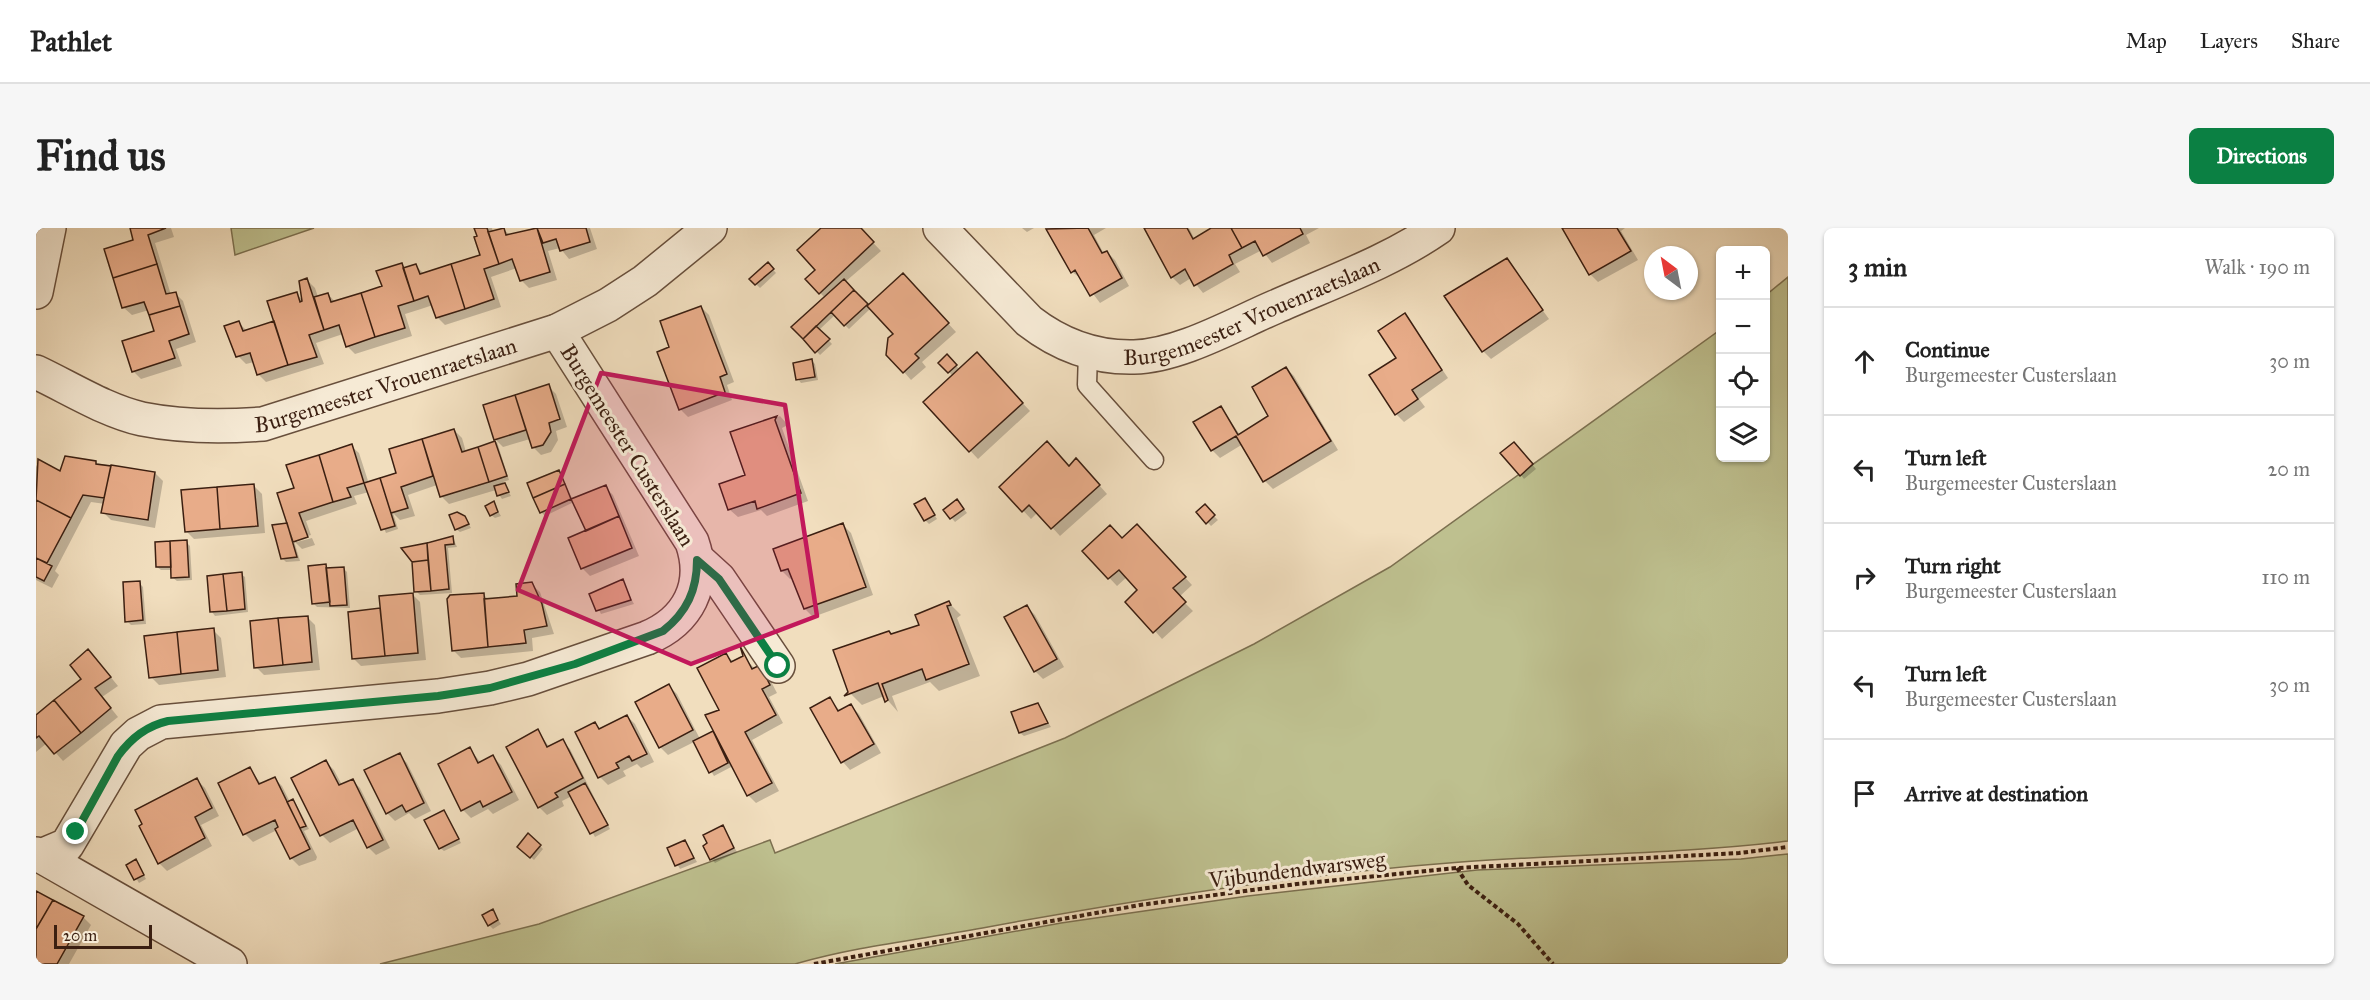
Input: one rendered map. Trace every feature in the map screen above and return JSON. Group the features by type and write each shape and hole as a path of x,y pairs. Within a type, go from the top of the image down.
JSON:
{"street":[{"path":"36,292 49,228"},
{"name":"Burgemeester Vrouenraetslaan","path":"36,372 113,409 141,418 227,427 263,424 557,332 608,305 645,281 710,228"},
{"name":"Burgemeester Vrouenraetslaan","path":"940,228 1029,321 1057,340 1109,357 1136,357 1164,353 1373,263 1419,241 1438,228"},
{"name":"Burgemeester Custerslaan","path":"39,855 67,845 118,756 126,745 148,728 168,721 438,696 528,679 663,631 679,619 688,604 697,575 697,560 692,542 557,332"},
{"name":"Burgemeester Custerslaan","path":"697,560 719,579 778,666"},
{"name":"Burgemeester Custerslaan","path":"39,855 230,964"}],"lane":[{"name":"Burgemeester Vrouenraetslaan","path":"1088,352 1086,372 1091,392 1154,460"}],"path":[{"name":"Vijbundendwarsweg","path":"814,964 1140,905 1457,868 1739,853 1788,847"},
{"path":"1457,868 1468,885 1518,924 1553,964"}],"highlighted area":[{"path":"601,373 785,405 817,616 691,664 518,590"}],"green space":[{"path":"231,228 314,228 235,255"},
{"path":"1788,277 1788,841 1707,849 1461,862 1283,880 1047,916 866,948 795,964 380,964 539,924 770,840 775,853 1065,738 1254,644 1390,567 1716,333 1716,462 1770,462 1770,292"},
{"path":"1788,854 1788,964 835,964 1061,923 1248,896 1477,870 1741,859"}],"building":[{"path":"130,228 166,228 148,235 157,264 113,278 104,249 133,240"},
{"path":"474,228 487,228 499,264 484,269 494,299 465,309 451,264 480,255 474,237 477,236"},
{"path":"504,228 506,235 537,228 550,272 520,281 512,259 499,264 488,232"},
{"path":"537,228 586,228 590,242 560,251 556,239 543,243"},
{"path":"821,228 861,228 874,242 819,294 805,279 815,270 797,250"},
{"path":"1088,228 1102,253 1107,251 1122,278 1090,296 1075,270 1071,273 1046,229"},
{"path":"1144,228 1187,228 1193,239 1211,228 1231,228 1242,248 1229,255 1233,264 1194,286 1185,269 1171,278"},
{"path":"1231,228 1300,228 1303,234 1263,256 1255,241 1242,248"},
{"path":"1562,228 1617,228 1631,251 1589,275"},
{"path":"1507,258 1543,310 1482,352 1444,296"},
{"path":"768,262 774,269 755,285 749,279"},
{"path":"402,263 414,301 398,306 405,328 375,337 361,293 382,286 376,271"},
{"path":"157,264 166,294 176,292 180,306 149,315 144,302 122,308 113,278"},
{"path":"416,264 420,274 451,264 465,309 436,318 428,296 414,301 403,268"},
{"path":"903,273 949,323 915,354 919,358 903,373 886,355 888,338 893,334 867,306"},
{"path":"307,278 324,330 309,335 317,357 288,365 267,301 297,292 300,302 302,301 299,281"},
{"path":"844,279 854,290 803,339 791,327"},
{"path":"854,290 868,304 844,326 831,312"},
{"path":"328,293 331,302 361,293 375,337 346,347 339,325 324,330 314,297"},
{"path":"180,306 189,334 169,341 175,358 132,372 122,341 154,331 149,315"},
{"path":"701,306 727,374 720,377 725,392 679,410 657,352 669,347 660,321"},
{"path":"1405,313 1442,370 1412,390 1418,399 1395,415 1369,375 1396,358 1378,331"},
{"path":"239,321 243,331 274,321 288,365 257,375 250,353 236,357 224,326"},
{"path":"816,326 830,339 815,353 803,339"},
{"path":"977,352 1023,403 969,452 923,402"},
{"path":"947,354 957,365 948,373 938,363"},
{"path":"812,359 815,377 796,380 793,363"},
{"path":"1286,367 1331,441 1263,482 1236,436 1211,451 1193,422 1221,406 1238,435 1268,416 1252,387"},
{"path":"549,384 560,419 549,423 551,432 543,445 532,448 515,395"},
{"path":"515,395 526,430 494,440 483,405"},
{"path":"777,416 775,420 801,493 757,509 755,501 728,510 719,484 745,475 730,432"},
{"path":"454,429 462,452 478,447 489,482 440,497 422,439"},
{"path":"422,439 433,476 401,487 408,508 391,513 380,478 396,473 389,449"},
{"path":"495,441 507,476 489,482 478,447"},
{"path":"1047,441 1069,466 1076,458 1100,485 1051,529 1029,505 1022,512 999,487"},
{"path":"1514,442 1533,464 1520,476 1500,453"},
{"path":"352,444 364,483 347,488 351,497 333,502 319,455"},
{"path":"319,455 333,502 299,513 308,537 293,542 277,493 294,488 286,465"},
{"path":"65,456 111,466 104,498 83,495 71,518 36,500 38,459 60,471"},
{"path":"111,465 155,472 148,520 101,513"},
{"path":"559,470 565,484 533,498 527,483"},
{"path":"380,478 395,526 381,530 364,483"},
{"path":"505,483 509,492 497,496 494,486"},
{"path":"254,484 258,526 220,529 217,487"},
{"path":"565,484 571,499 540,513 533,498"},
{"path":"606,485 619,516 586,531 571,499"},
{"path":"217,487 220,529 185,532 181,490"},
{"path":"925,498 935,515 924,521 914,504"},
{"path":"957,499 964,509 950,519 943,510"},
{"path":"36,500 71,518 47,563 36,558"},
{"path":"494,501 498,512 490,516 485,506"},
{"path":"1205,504 1215,515 1206,524 1196,512"},
{"path":"457,512 465,516 469,524 455,530 449,515"},
{"path":"619,516 632,548 581,569 568,538"},
{"path":"287,523 297,557 281,559 272,525"},
{"path":"843,523 866,587 804,609 788,569 781,571 773,549"},
{"path":"1137,524 1186,577 1173,588 1186,602 1153,633 1125,602 1137,590 1119,570 1108,579 1082,551 1110,525 1122,538"},
{"path":"453,536 454,544 445,545 449,589 431,591 427,543"},
{"path":"187,540 189,577 171,578 170,541"},
{"path":"170,541 171,567 156,567 155,542"},
{"path":"427,543 428,560 412,562 401,548"},
{"path":"36,558 52,566 44,581 36,577"},
{"path":"428,560 431,591 414,592 412,562"},
{"path":"326,564 330,602 312,604 308,566"},
{"path":"344,567 347,605 330,606 326,568"},
{"path":"242,572 245,609 227,611 223,574"},
{"path":"223,574 227,611 210,612 207,576"},
{"path":"623,579 631,600 596,611 589,594"},
{"path":"140,581 143,620 125,622 123,582"},
{"path":"532,582 542,604 547,626 524,630 526,643 488,647 484,599 517,596 516,584"},
{"path":"413,593 418,653 385,656 379,596"},
{"path":"484,593 488,647 452,651 447,599 450,595"},
{"path":"949,601 951,605 947,606 969,664 926,680 922,669 882,684 888,700 885,702 878,683 844,696 848,692 833,650 889,631 891,634 919,625 915,615"},
{"path":"1027,605 1057,659 1034,672 1004,617"},
{"path":"380,608 385,656 352,659 348,612"},
{"path":"308,616 312,662 283,665 278,618"},
{"path":"278,618 283,665 254,668 250,621"},
{"path":"214,628 218,670 181,674 177,632"},
{"path":"177,632 181,674 149,678 144,636"},
{"path":"740,646 752,669 760,665 770,685 762,689 776,715 745,732 772,783 747,796 705,715 719,710 697,668 726,653 731,662 743,656"},
{"path":"88,649 111,677 95,688 111,708 81,733 54,700 81,679 70,665"},
{"path":"669,684 693,730 659,748 635,702"},
{"path":"830,697 838,711 851,704 874,744 841,763 810,708"},
{"path":"54,700 81,733 54,754 39,736 36,738 36,715"},
{"path":"1038,703 1048,723 1019,733 1011,712"},
{"path":"627,715 647,754 632,761 629,756 616,763 619,768 598,778 575,732 595,722 599,729"},
{"path":"538,729 547,747 563,739 583,778 555,793 558,797 538,808 506,747"},
{"path":"713,731 728,763 709,773 693,741"},
{"path":"470,747 478,763 493,755 512,792 483,807 480,801 461,811 438,764"},
{"path":"400,753 424,803 406,812 402,805 386,814 364,770"},
{"path":"326,760 339,785 353,779 383,840 367,848 353,820 320,836 291,778"},
{"path":"250,767 259,784 275,777 310,849 290,859 275,829 278,827 275,820 243,835 218,783"},
{"path":"197,778 212,808 195,817 205,838 158,864 139,826 142,824 135,810"},
{"path":"585,783 608,825 590,834 568,792"},
{"path":"293,799 306,826 300,828 287,802"},
{"path":"444,810 459,839 439,849 424,820"},
{"path":"723,825 734,848 710,860 703,846 707,843 703,835"},
{"path":"528,833 541,845 530,858 517,847"},
{"path":"685,840 694,858 675,866 667,848"},
{"path":"136,859 144,875 134,880 126,865"},
{"path":"36,891 53,900 36,929"},
{"path":"53,900 84,916 57,964 36,964 36,929"},
{"path":"493,909 498,920 488,926 482,915"}],"route":[{"path":"76,832 126,745 138,734 161,722 438,696 528,679 663,631 679,619 688,604 694,591 697,560 719,579 778,666"}]}
